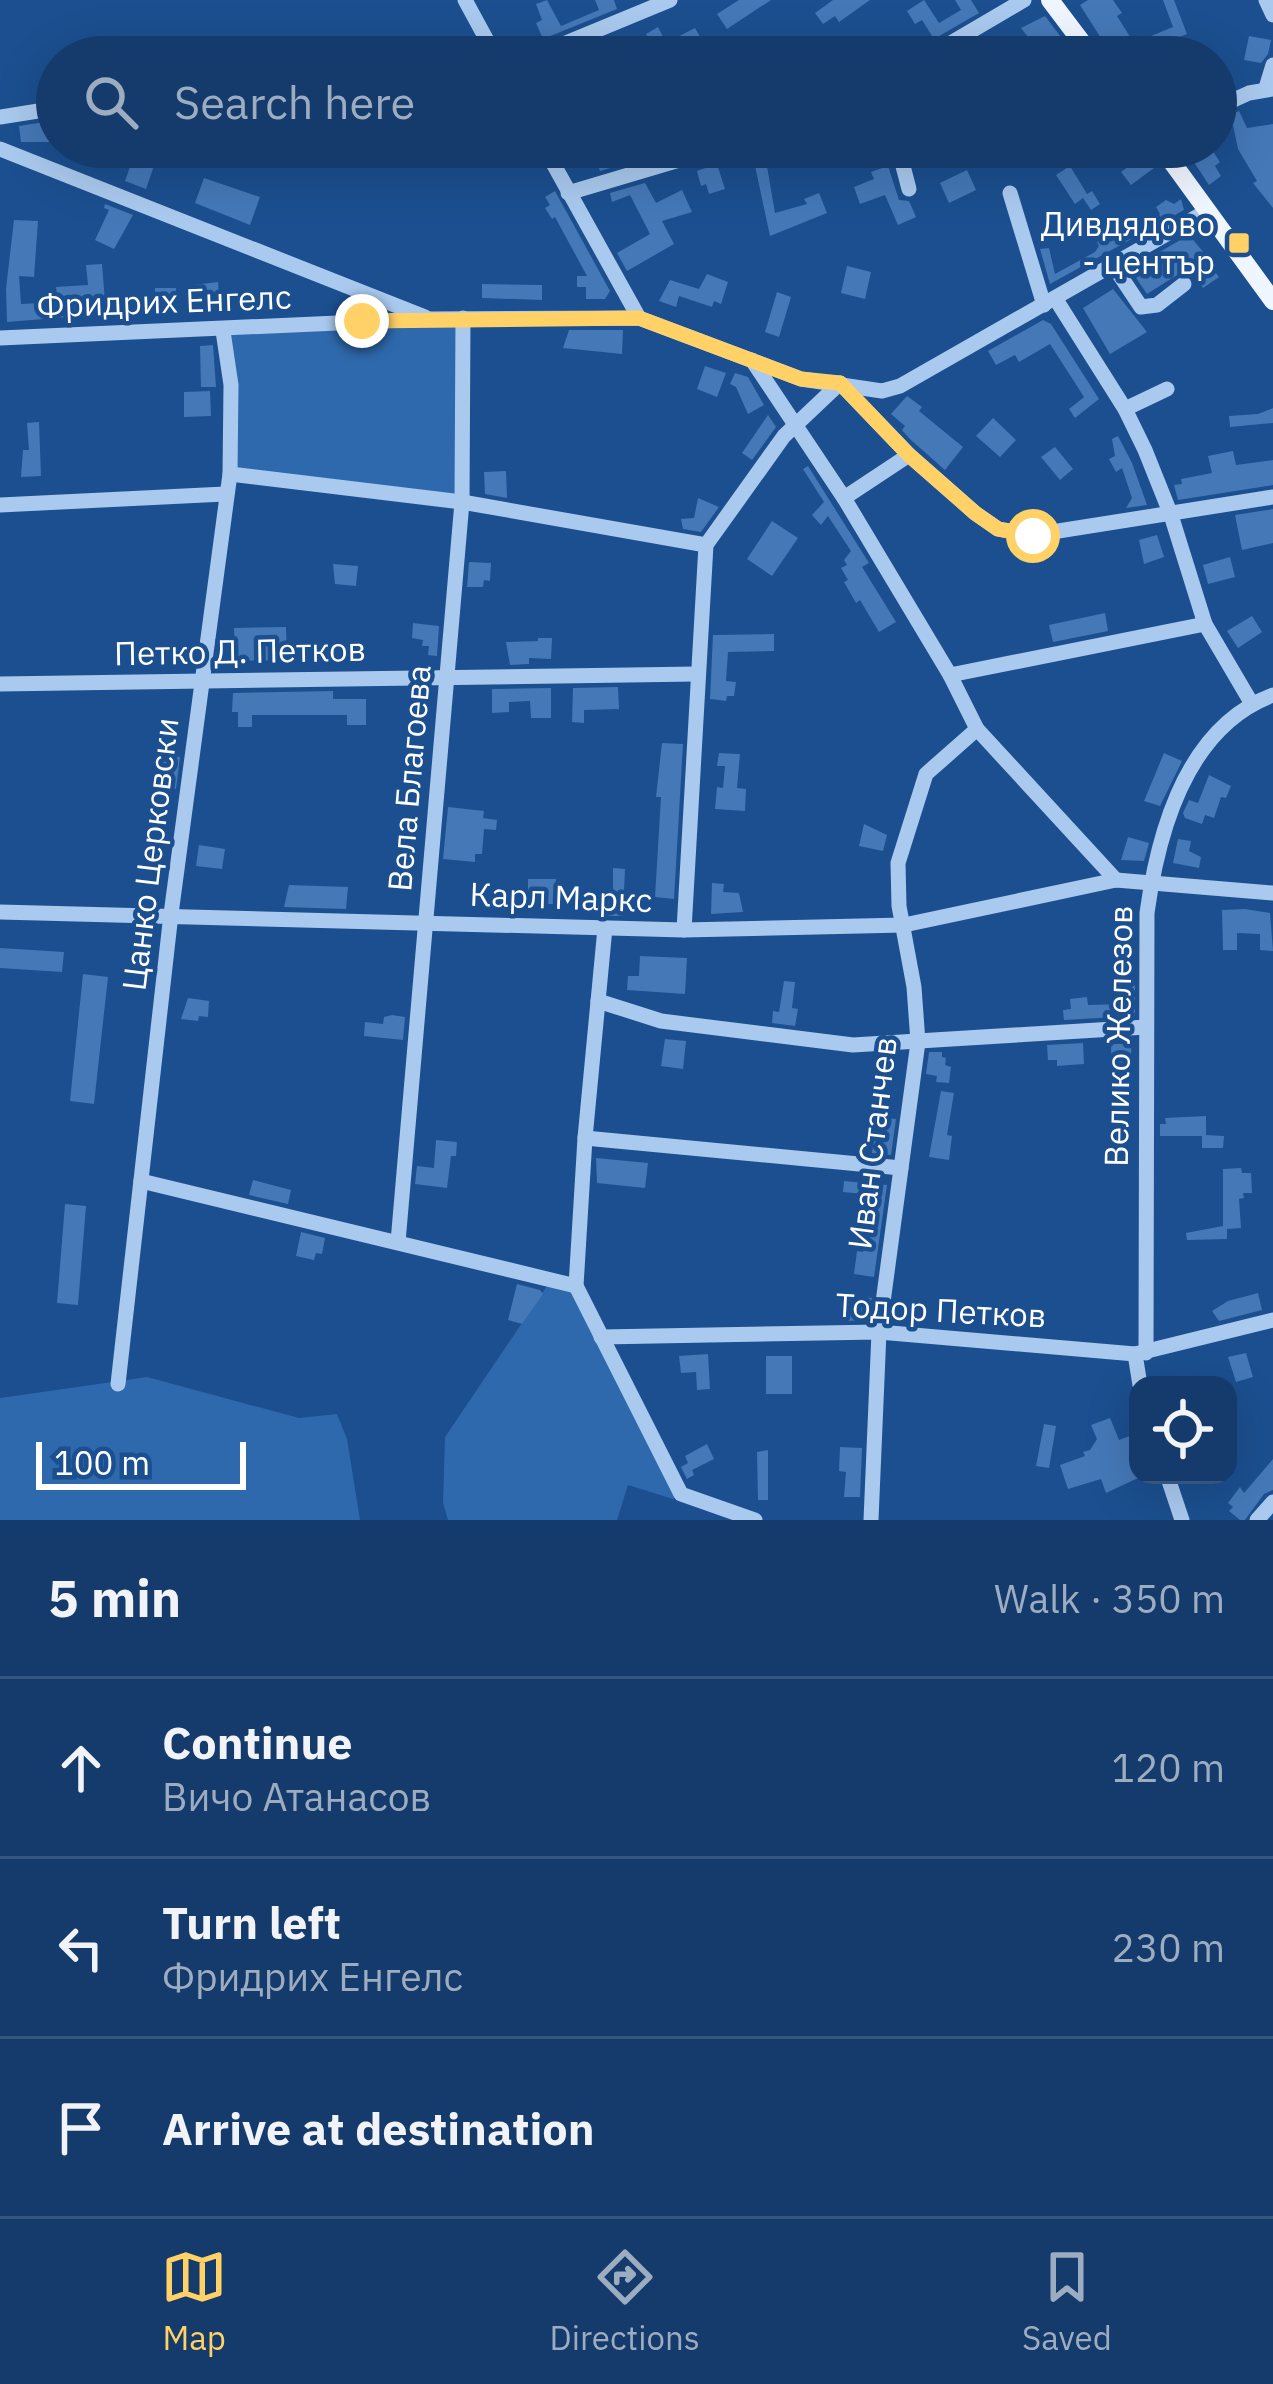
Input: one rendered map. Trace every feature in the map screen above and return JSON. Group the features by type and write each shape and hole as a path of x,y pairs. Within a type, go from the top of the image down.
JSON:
{"main road":[{"path":"1050,0 1077,36"},
{"path":"1176,168 1273,302"}],"street":[{"path":"465,0 485,36"},
{"path":"583,36 670,0"},
{"path":"963,36 1024,0"},
{"path":"1266,0 1273,15"},
{"path":"1237,101 1270,88 1273,65"},
{"path":"0,117 36,111"},
{"path":"0,149 36,163"},
{"path":"49,168 427,319"},
{"path":"555,168 639,318"},
{"path":"568,193 652,168"},
{"path":"904,168 909,189"},
{"path":"1010,193 1050,302 1125,409 1171,514 1205,624 1252,704"},
{"name":"Фридрих Енгелс","path":"0,338 362,321 639,318 801,379 882,391 900,386 1208,212"},
{"path":"1113,265 1141,307 1157,305 1184,284"},
{"path":"362,321 374,295"},
{"name":"Вела Благоева","path":"398,1242 462,502 463,318"},
{"name":"Цанко Церковски","path":"118,1384 171,914 230,474 231,385 223,331"},
{"path":"752,360 844,498 977,729 1116,880"},
{"path":"685,930 706,545 794,424 840,383 909,455 998,529 1033,536 1273,497"},
{"path":"1125,409 1167,389"},
{"path":"844,498 909,455"},
{"path":"230,474 462,502 706,545"},
{"path":"0,505 225,494"},
{"path":"950,675 1205,624"},
{"name":"Петко Д. Петков","path":"0,684 697,674"},
{"name":"Велико Железов","path":"1140,1376 1151,882 1180,785 1224,727 1252,704 1273,695"},
{"name":"Иван Станчев","path":"871,1520 879,1332 918,1042 898,863 926,774 977,729"},
{"name":"Карл Маркс","path":"0,913 685,930 904,925 1116,880 1273,893"},
{"path":"605,928 576,1286 681,1494 755,1520"},
{"path":"598,1001 661,1021 853,1045 1146,1028"},
{"path":"585,1138 901,1168"},
{"path":"141,1181 576,1286"},
{"name":"Тодор Петков","path":"601,1337 879,1332 1141,1354 1273,1320"},
{"path":"1170,1484 1182,1520"},
{"path":"1257,1520 1273,1502"}],"shaded area":[{"path":"463,318 462,502 230,474 223,331"},
{"path":"551,1280 576,1286 681,1494 673,1499 628,1485 617,1520 448,1520 443,1503 445,1437"},
{"path":"147,1377 299,1418 337,1414 347,1439 360,1520 0,1520 0,1398"}],"building":[{"path":"547,0 561,26 599,10 595,0 614,0 617,9 542,36 536,4"},
{"path":"739,0 771,0 727,29 717,14"},
{"path":"833,0 870,0 839,22 835,16 823,24 815,13"},
{"path":"924,0 939,23 961,10 955,0 971,0 979,13 932,36 922,20 915,24 907,11"},
{"path":"1088,0 1113,0 1130,36 1100,36 1080,5"},
{"path":"1163,0 1174,0 1187,34 1151,36 1173,27"},
{"path":"1045,16 1060,36 1027,36 1021,28"},
{"path":"1249,36 1271,40 1261,63 1244,60"},
{"path":"1237,112 1247,128 1273,124 1273,208 1253,183 1257,181 1238,149"},
{"path":"36,123 36,142 21,142 19,126"},
{"path":"130,168 153,168 146,189 125,181"},
{"path":"718,168 725,189 709,194 697,171"},
{"path":"755,168 767,168 775,213 807,204 804,199 819,193 827,213 770,236"},
{"path":"889,168 899,200 909,201 916,217 898,225 885,195 860,204 854,187 874,179 871,172"},
{"path":"1071,168 1087,194 1092,191 1100,204 1091,210 1083,198 1075,204 1056,175"},
{"path":"1126,168 1154,168 1131,185 1121,172"},
{"path":"1198,168 1216,168 1221,176 1209,185"},
{"path":"967,170 976,190 949,203 940,183"},
{"path":"204,178 260,197 250,225 195,203"},
{"path":"645,183 656,203 682,190 692,212 662,221 674,244 627,271 617,253 650,234 630,195 612,202 610,193"},
{"path":"555,191 610,291 605,299 586,299 586,287 577,287 577,276 587,276 555,217 545,208 550,205 545,197"},
{"path":"1181,199 1184,210 1050,284 1040,249 1049,248 1055,274 1095,252 1097,242 1107,236 1110,242 1160,214 1156,207 1166,200 1174,204"},
{"path":"105,204 133,215 114,249 95,240 109,210"},
{"path":"14,220 38,221 34,277 19,276 21,304 58,302 56,287 88,285 86,265 102,264 106,314 7,322"},
{"path":"1189,235 1219,277 1203,288 1188,268 1147,294 1130,269"},
{"path":"847,266 871,272 865,299 841,293"},
{"path":"707,274 728,282 721,304 714,301 712,307 679,296 676,307 659,301 670,280 699,289"},
{"path":"218,282 220,307 196,309 194,285"},
{"path":"482,284 542,285 542,300 482,298"},
{"path":"155,288 176,288 176,312 154,312"},
{"path":"1113,289 1147,332 1110,354 1083,308"},
{"path":"777,292 791,297 779,337 765,332"},
{"path":"1043,320 1051,324 1099,399 1075,418 1069,409 1084,397 1050,344 1019,362 1015,355 996,365 988,351"},
{"path":"569,330 623,330 622,354 563,348"},
{"path":"213,345 216,387 201,387 200,346"},
{"path":"705,366 726,373 717,397 697,389"},
{"path":"735,373 748,377 764,405 748,414 736,387 730,384"},
{"path":"210,391 211,416 184,417 184,392"},
{"path":"907,396 963,447 945,470 911,440 902,430 905,426 891,414"},
{"path":"1273,408 1273,423 1230,427 1229,416"},
{"path":"768,415 776,427 752,460 742,453"},
{"path":"993,418 1016,440 1000,457 976,436"},
{"path":"39,422 41,476 21,477 23,450 29,450 27,423"},
{"path":"1118,436 1147,505 1126,508 1132,498 1122,468 1116,472 1109,459 1115,456 1112,439"},
{"path":"1055,447 1073,469 1060,480 1041,457"},
{"path":"1233,451 1236,465 1273,460 1273,485 1178,500 1174,485 1182,484 1181,479 1212,473 1208,456"},
{"path":"808,466 869,563 862,567 896,622 879,632 844,582 848,580 841,568 847,565 844,560 851,551 828,516 821,525 812,515 824,502 803,469"},
{"path":"506,471 507,498 485,494 484,472"},
{"path":"698,498 719,507 701,532 683,529 681,519 694,518"},
{"path":"1273,509 1273,543 1242,550 1235,515"},
{"path":"772,521 798,538 772,576 747,559"},
{"path":"1157,535 1164,557 1144,564 1139,540"},
{"path":"1230,557 1235,577 1208,584 1203,565"},
{"path":"469,562 491,563 490,581 484,580 483,587 467,587"},
{"path":"333,564 358,566 356,586 335,584"},
{"path":"1105,613 1108,631 1053,642 1049,625"},
{"path":"1252,616 1262,632 1238,648 1227,631"},
{"path":"413,623 439,626 437,656 428,655 429,646 422,646 423,640 412,638"},
{"path":"286,627 287,660 235,661 234,628"},
{"path":"774,634 774,651 728,652 726,681 736,682 734,696 727,696 726,701 710,699 713,635"},
{"path":"552,638 551,659 529,658 529,664 510,665 506,642"},
{"path":"618,687 619,709 584,710 584,723 572,722 573,688"},
{"path":"551,688 551,718 531,718 530,701 509,702 509,712 492,713 492,689"},
{"path":"333,691 333,699 366,699 366,725 347,725 347,715 252,715 252,727 238,727 238,712 232,712 233,693"},
{"path":"662,743 683,744 674,899 655,897"},
{"path":"719,753 740,754 737,788 746,789 745,811 715,809 725,766 717,766"},
{"path":"1164,753 1182,761 1160,806 1144,801"},
{"path":"163,755 180,757 176,789 160,787"},
{"path":"1209,775 1231,786 1226,798 1221,797 1214,818 1205,815 1202,824 1183,813 1189,800 1198,803"},
{"path":"448,807 484,811 483,818 497,820 496,830 484,829 482,854 475,854 475,862 443,859"},
{"path":"864,824 887,835 883,851 859,846"},
{"path":"1128,837 1149,843 1144,861 1121,860"},
{"path":"1178,839 1191,841 1189,851 1201,857 1199,868 1173,863"},
{"path":"199,845 225,849 222,869 196,866"},
{"path":"613,868 625,869 623,916 603,916 604,898 613,898"},
{"path":"528,879 556,879 555,904 528,904"},
{"path":"712,883 724,884 723,892 739,893 743,912 711,914"},
{"path":"289,885 348,887 346,909 284,907"},
{"path":"1222,910 1270,913 1273,951 1260,950 1260,934 1237,933 1237,950 1223,950"},
{"path":"0,948 64,952 62,972 0,968"},
{"path":"640,956 687,958 685,994 627,990 628,976 639,976"},
{"path":"83,974 108,977 94,1104 70,1101"},
{"path":"784,981 795,982 795,1026 772,1023 773,1011 779,1012"},
{"path":"1125,985 1135,985 1135,1016 1064,1020 1063,1010 1071,1009 1070,999 1087,997 1088,1005 1126,1004"},
{"path":"188,998 209,1001 208,1017 181,1019"},
{"path":"384,1017 405,1017 403,1040 364,1036 365,1022 383,1024"},
{"path":"665,1039 686,1041 683,1069 661,1066"},
{"path":"1083,1043 1084,1064 1057,1066 1057,1060 1048,1060 1047,1045"},
{"path":"1111,1044 1131,1044 1132,1093 1112,1093"},
{"path":"929,1052 942,1052 946,1058 945,1065 951,1067 949,1083 936,1082 937,1076 926,1074"},
{"path":"941,1091 954,1093 947,1135 952,1136 949,1160 929,1157"},
{"path":"1206,1116 1206,1135 1224,1136 1223,1148 1202,1148 1202,1136 1160,1136 1165,1118"},
{"path":"884,1118 896,1119 891,1155 872,1153 874,1138 882,1139"},
{"path":"436,1140 457,1142 447,1188 415,1184 417,1166 434,1168"},
{"path":"596,1158 648,1163 645,1188 597,1183"},
{"path":"1241,1168 1242,1173 1251,1173 1252,1193 1243,1193 1244,1198 1239,1199 1241,1228 1227,1229 1227,1239 1187,1240 1186,1233 1223,1226 1223,1169"},
{"path":"253,1180 291,1190 288,1204 249,1195"},
{"path":"844,1181 887,1185 874,1277 854,1274 857,1251 863,1252 865,1234 870,1235 874,1195 843,1192"},
{"path":"65,1204 86,1206 78,1305 57,1303"},
{"path":"301,1232 325,1238 322,1254 316,1253 314,1260 296,1256"},
{"path":"517,1284 543,1294 522,1324 508,1320"},
{"path":"1258,1293 1262,1310 1219,1321 1212,1311 1228,1301"},
{"path":"847,1295 872,1298 868,1320 844,1321"},
{"path":"1246,1353 1253,1377 1237,1382 1228,1357"},
{"path":"708,1354 710,1389 697,1390 696,1372 681,1373 679,1356"},
{"path":"766,1356 792,1356 792,1394 766,1394"},
{"path":"1110,1418 1119,1440 1129,1436 1129,1482 1106,1493 1101,1479 1068,1489 1060,1465 1090,1450 1097,1439 1091,1425"},
{"path":"1044,1424 1056,1426 1049,1468 1036,1466"},
{"path":"707,1444 714,1459 692,1470 694,1475 687,1479 681,1467 688,1463 685,1456"},
{"path":"840,1447 862,1448 860,1497 844,1497 846,1472 839,1471"},
{"path":"768,1450 768,1500 758,1500 757,1452"},
{"path":"1273,1459 1273,1490 1240,1520 1229,1511 1233,1507 1228,1503 1240,1487 1244,1493"}],"place":[{"name":"Дивдядово - център","path":"1239,243"}],"route":[{"path":"362,321 639,318 801,379 840,383 909,455 975,513 998,529 1033,536"}]}
